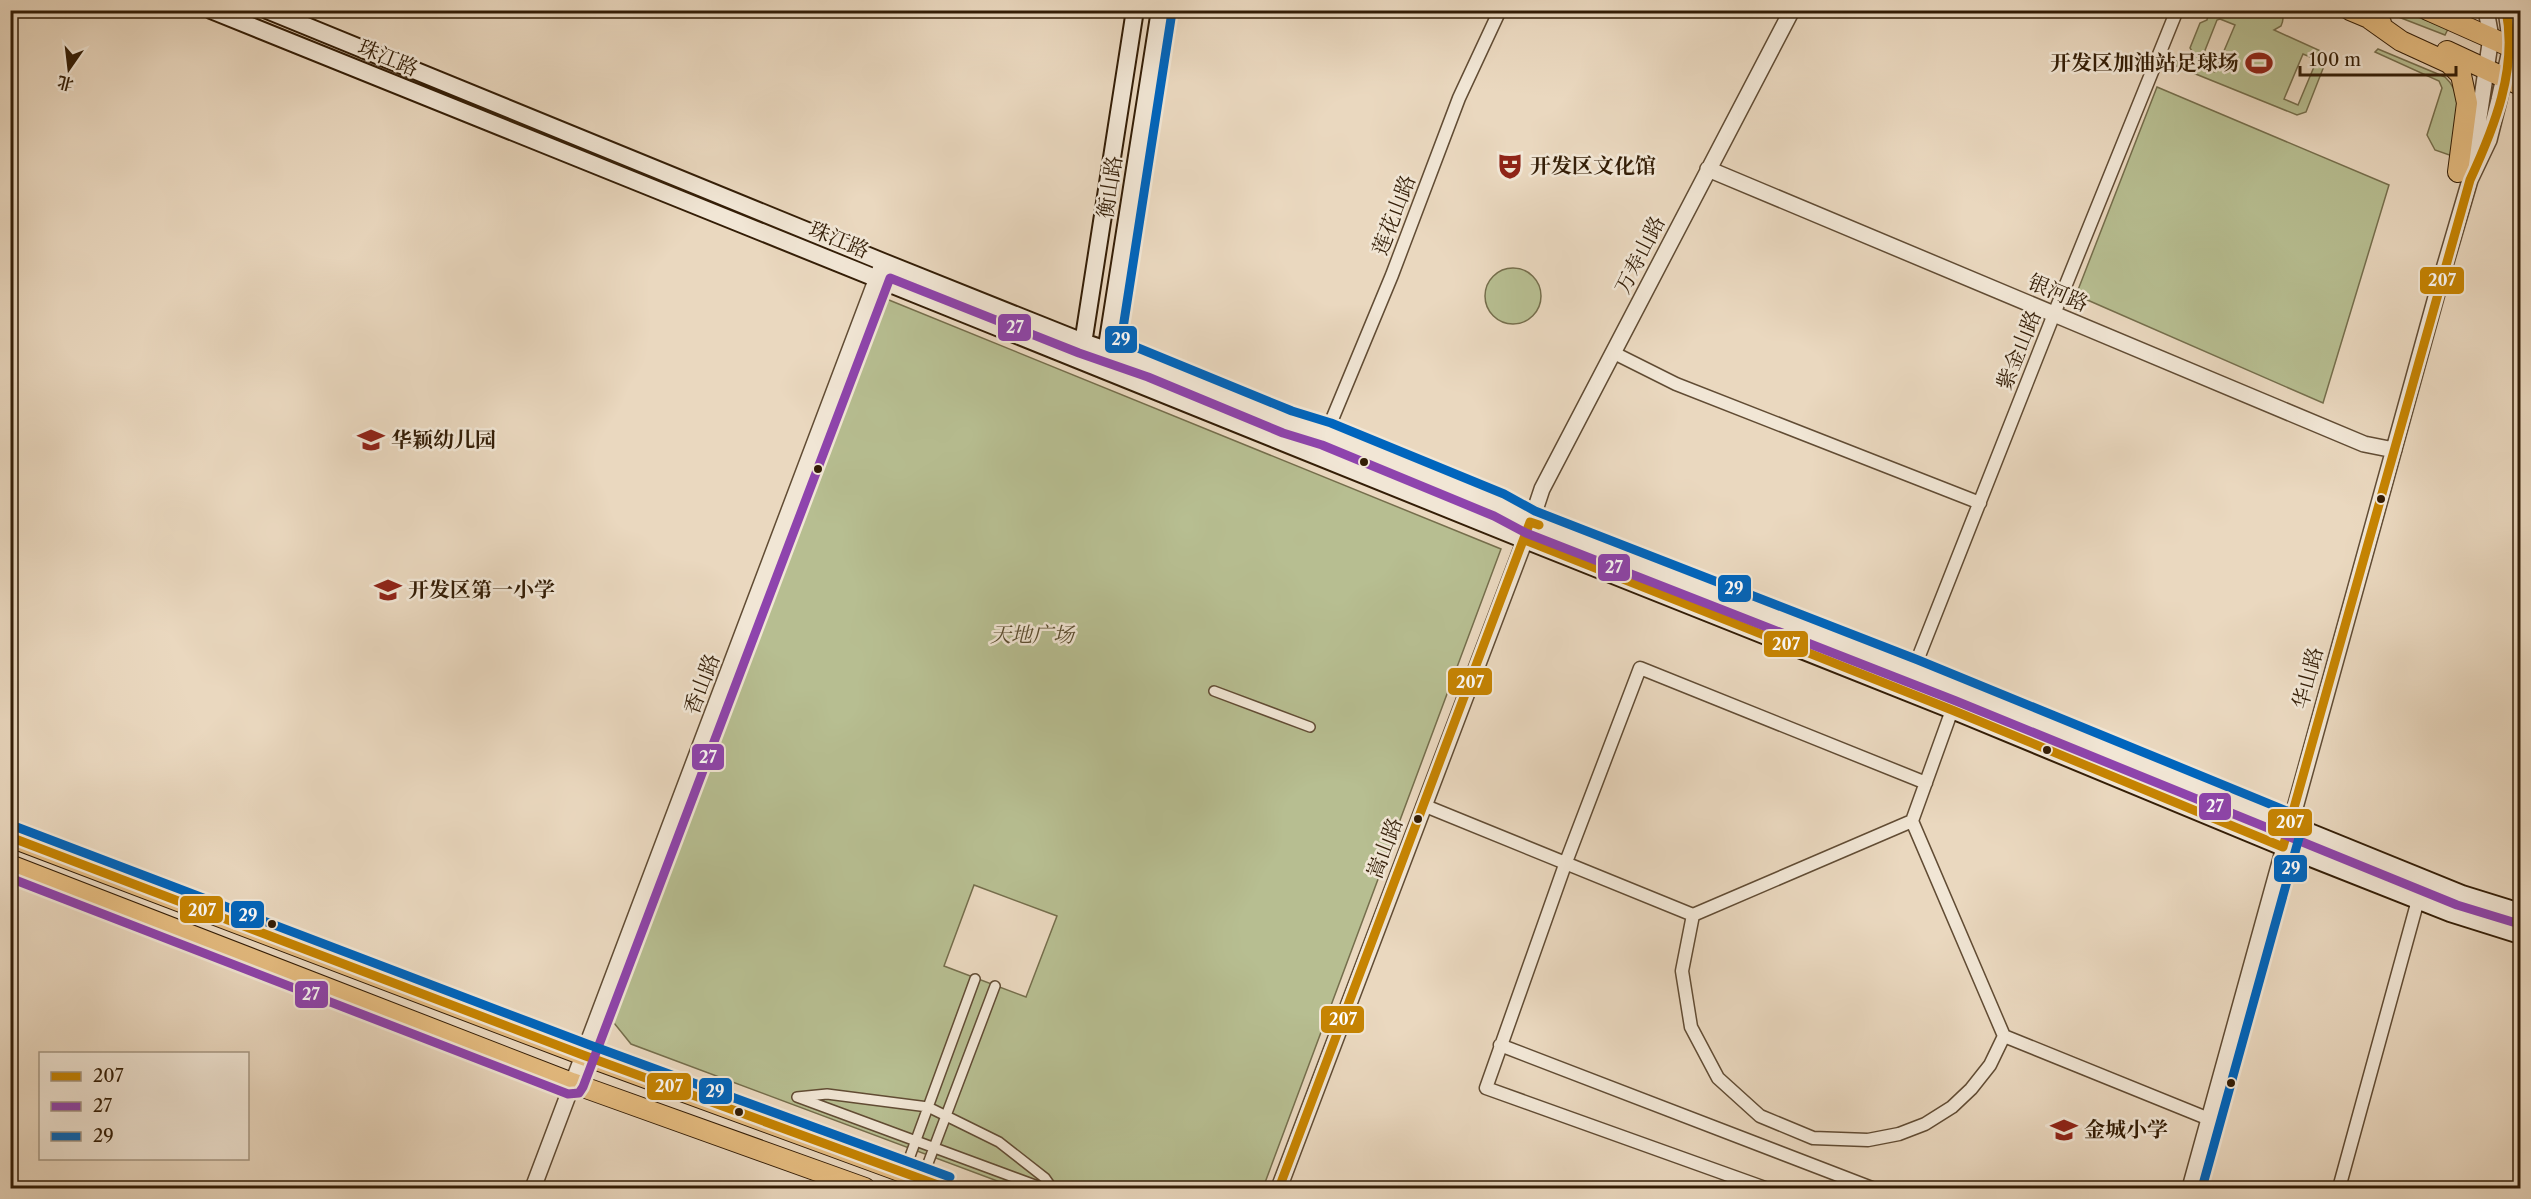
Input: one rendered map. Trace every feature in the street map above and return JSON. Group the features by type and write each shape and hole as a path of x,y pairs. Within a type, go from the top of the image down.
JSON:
{"main road":[{"name":"珠江路","path":"211,10 1952,710 2283,847 2418,900 2520,935"},
{"path":"267,10 883,262 1288,422 1326,434 1499,505 1530,522 1913,671 2462,894 2520,912"},
{"name":"衡山路","path":"1080,360 1135,10"},
{"name":"衡山路","path":"1103,369 1108,349 1160,10"},
{"path":"2350,10 2512,81"},
{"path":"2428,10 2516,48"},
{"path":"2370,19 2401,41 2449,63 2461,75 2467,103 2464,176"},
{"path":"10,837 583,1054 946,1188"},
{"path":"10,865 572,1083 865,1188"}],"street":[{"name":"莲花山路","path":"1326,434 1392,275 1459,98 1500,10"},
{"name":"万寿山路","path":"1530,522 1542,489 1792,10"},
{"name":"紫金山路","path":"1913,671 2177,10"},
{"path":"2464,176 2473,148 2491,37 2486,10"},
{"path":"2464,176 2488,140 2512,81 2516,48 2506,10"},
{"name":"银河路","path":"1708,169 2364,444 2394,450"},
{"name":"华山路","path":"2191,1188 2394,450 2464,176"},
{"name":"香山路","path":"533,1188 883,262"},
{"path":"1614,353 1676,384 1980,503"},
{"name":"嵩山路","path":"1279,1188 1530,522"},
{"path":"1765,1188 1486,1088 1566,862 1640,668 1926,783"},
{"path":"1214,691 1310,728"},
{"path":"1952,710 1912,821 2004,1036 2209,1119"},
{"path":"1424,805 1693,915 1912,821"},
{"path":"2339,1188 2418,900"},
{"path":"1693,915 1682,971 1691,1027 1718,1078 1760,1116 1813,1138 1868,1140 1899,1134 1925,1124 1952,1107 1971,1089 1990,1065 2004,1036"},
{"path":"909,1159 975,979"},
{"path":"927,1166 994,986"},
{"path":"1500,1045 1872,1188"},
{"path":"1043,1188 797,1097 827,1094 928,1107 999,1142 1045,1178 1052,1188"}],"green space":[{"path":"2209,10 2233,13 2232,11 2278,11 2283,21 2281,26 2274,30 2325,53 2326,61 2306,112 2297,115 2171,64 2173,60 2187,65 2194,54 2190,48 2200,23 2207,20","holes":["2217,20 2235,25 2215,72 2200,66 2200,63","2303,54 2315,59 2316,62 2298,105 2284,99"]},
{"path":"2383,11 2403,11 2448,29 2445,35"},
{"path":"2378,49 2445,77 2452,85 2456,94 2459,115 2455,157 2435,150 2427,135 2442,88 2439,81 2375,52"},
{"path":"2157,87 2389,185 2323,403 2076,295"},
{"path":"1513,268 1524,270 1533,276 1539,285 1541,296 1539,307 1533,316 1524,322 1513,324 1502,322 1493,316 1487,307 1485,296 1487,285 1493,276 1502,270"},
{"name":"天地广场","path":"884,298 1501,549 1263,1188 1016,1188 631,1044 614,1023 612,1012 684,830","holes":["974,885 1057,916 1026,997 944,966"]}],"transit line":[{"name":"207","path":"1525,540 1952,710 2283,847 2470,180 2502,98 2509,54 2506,10"},
{"name":"29","path":"1172,12 1121,341 1504,494 1535,511 1918,660 2299,816 2302,827 2202,1188"},
{"name":"27","path":"10,878 568,1094 579,1093 890,278 1079,353 1148,377 1283,433 1322,445 1494,516 1526,533 1956,701 2457,905 2516,923"},
{"name":"207","path":"1279,1188 1530,522 1539,525"},
{"name":"29","path":"14,826 587,1044 950,1177"},
{"name":"207","path":"10,837 583,1055 946,1188"}],"place":[{"name":"开发区加油站足球场","path":"2259,63"},
{"name":"开发区文化馆","path":"1510,166"},
{"name":"华颖幼儿园","path":"371,440"},
{"name":"开发区第一小学","path":"388,590"},
{"name":"金城小学","path":"2064,1130"}]}
